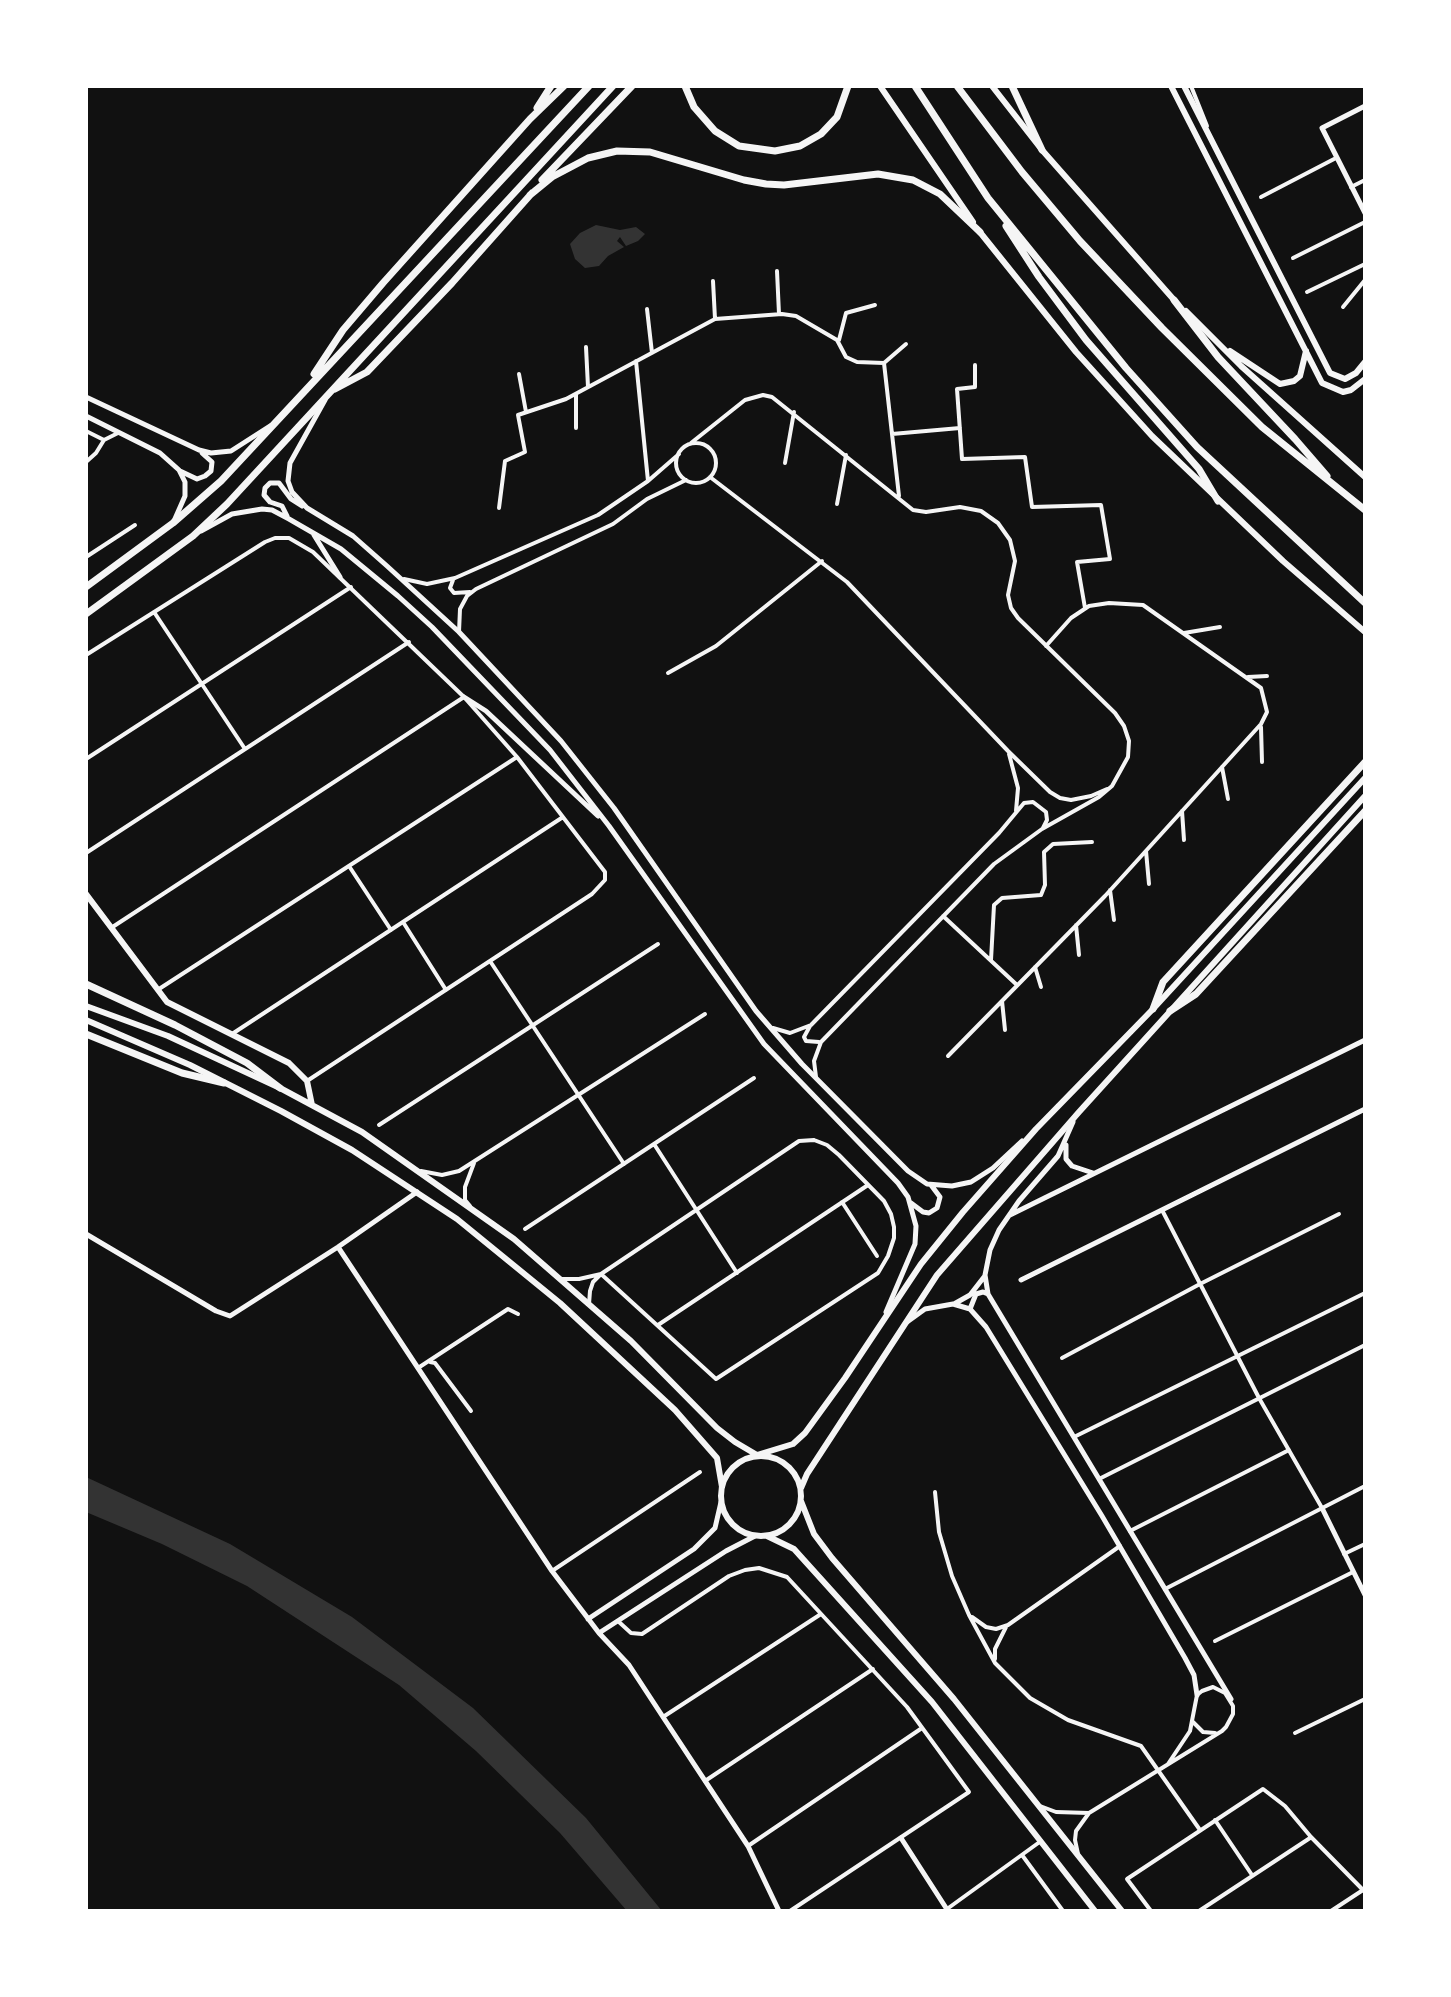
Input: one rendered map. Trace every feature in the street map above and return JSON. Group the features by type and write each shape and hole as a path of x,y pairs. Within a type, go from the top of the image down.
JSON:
{"highway":[{"path":"530,119 551,86"},
{"path":"306,388 343,330 530,119 564,86"},
{"path":"86,587 173,523 221,481 589,86"},
{"path":"86,614 193,536 227,504 613,86"},
{"path":"329,392 367,372 632,86"},
{"path":"685,86 694,107 715,131 739,146 775,151 800,146 821,134 837,117 848,86"},
{"path":"915,86 1048,290 1086,340 1199,469 1218,501"},
{"path":"957,86 1022,172 1152,317 1262,427 1365,510"},
{"path":"1012,86 1042,150"},
{"path":"530,195 552,177 588,158 617,151 650,152 766,184 784,185 878,174 913,180 940,194 980,232"},
{"path":"988,198 1126,368 1197,447 1365,603"},
{"path":"1174,300 1218,357 1333,484"},
{"path":"1153,1009 1163,982 1365,762"},
{"path":"1170,1011 1196,994 1365,811"},
{"path":"86,984 247,1063 280,1088"},
{"path":"86,1034 182,1073 224,1083"}],"main road":[{"path":"880,86 980,232 1084,362 1152,436 1218,501 1365,632"},
{"path":"992,86 1042,150 1174,300 1241,366 1365,477"},
{"path":"1171,86 1322,383 1343,392 1365,379"},
{"path":"1184,86 1330,373 1345,379 1356,373 1365,362"},
{"path":"1219,343 1280,384 1294,381 1300,376 1306,351"},
{"path":"722,1487 734,1465 745,1458 793,1444 805,1433 933,1249 1036,1129 1153,1009 1365,778"},
{"path":"801,1488 807,1474 937,1275 1079,1112 1365,796"},
{"path":"86,894 167,1002 289,1063 307,1081 312,1105"},
{"path":"86,1006 168,1036 280,1088 362,1132 472,1208 562,1279 631,1341 717,1428 757,1455 780,1460 797,1477 801,1488 797,1514 790,1524 767,1536"},
{"path":"86,1020 224,1083 352,1150 491,1245 619,1355 675,1410 717,1458 721,1502 732,1525 794,1549 831,1588 932,1702 1095,1911"},
{"path":"801,1501 814,1534 832,1558 954,1699 1122,1911"}],"street":[{"path":"1191,86 1210,136"},
{"path":"1365,106 1322,128 1365,213"},
{"path":"1261,197 1336,158"},
{"path":"1351,187 1365,180"},
{"path":"1293,258 1365,222"},
{"path":"1307,292 1365,264"},
{"path":"777,271 779,314"},
{"path":"1343,307 1365,280"},
{"path":"713,281 715,319"},
{"path":"838,342 846,313 875,305"},
{"path":"647,309 652,353"},
{"path":"499,508 505,461 525,452 518,415 576,394 715,319 779,314 796,316 838,342 846,357 857,362 884,363 906,344"},
{"path":"586,347 588,387"},
{"path":"636,361 648,481"},
{"path":"884,363 899,498"},
{"path":"975,365 975,387 957,389 962,459 1025,457 1032,507 1101,505 1110,559 1077,562 1085,608"},
{"path":"519,374 526,412"},
{"path":"307,508 289,487 288,470 329,392"},
{"path":"576,394 576,428"},
{"path":"401,579 427,584 455,578 598,515 648,481 691,443 754,396 772,397 794,412 913,510 926,512 960,507 981,511 998,523 1010,540 1015,561 1008,595 1011,608 1115,713 1129,741 1128,757 1112,786 1042,829 994,864 943,916 821,1042 814,1061 817,1078"},
{"path":"86,397 199,450 210,458 211,471 197,479 179,470 160,453 86,416"},
{"path":"785,463 794,412"},
{"path":"199,450 211,453 231,451 274,423"},
{"path":"892,434 960,428"},
{"path":"86,431 104,440"},
{"path":"86,462 104,440 118,433"},
{"path":"455,578 450,585 454,593 473,591 613,524 647,499 686,480 700,482 710,477 716,461 712,450 703,444 691,443"},
{"path":"679,454 678,469 686,480"},
{"path":"837,504 846,455"},
{"path":"173,523 185,496 185,482 179,470"},
{"path":"710,477 847,582 1008,751 1060,798 1081,798 1112,786"},
{"path":"289,519 282,506 270,502 264,495 270,483 279,483 295,503 353,536 459,632 584,768 768,1025 919,1180 931,1185 952,1186 977,1179 1036,1129"},
{"path":"193,536 232,514 245,510 272,510 341,549 432,627 550,750 609,826 764,1044 898,1183 910,1202 916,1226 915,1244 882,1322"},
{"path":"86,557 135,525"},
{"path":"314,535 340,577"},
{"path":"86,655 265,542 289,538 313,552 464,697 517,757 605,872 605,880 592,894 307,1081"},
{"path":"668,673 716,646 822,561"},
{"path":"86,759 351,587"},
{"path":"459,632 460,609 473,591"},
{"path":"948,1056 1110,890 1261,724 1267,712 1261,688 1143,605 1109,603 1085,608 1071,618 1046,646"},
{"path":"154,612 245,749"},
{"path":"1184,633 1220,627"},
{"path":"86,853 409,642"},
{"path":"1246,677 1267,676"},
{"path":"464,697 486,711 609,826"},
{"path":"111,928 464,697"},
{"path":"1261,724 1262,762"},
{"path":"1008,751 1018,788 1016,811"},
{"path":"157,991 517,757"},
{"path":"1222,767 1228,799"},
{"path":"821,1042 806,1041 804,1037 811,1025 999,833 1024,803 1033,802 1046,812 1047,820 1042,829"},
{"path":"1182,811 1184,840"},
{"path":"232,1034 563,817"},
{"path":"991,960 994,905 1002,898 1041,895 1045,885 1044,852 1053,844 1092,842"},
{"path":"1146,851 1149,884"},
{"path":"349,866 391,930"},
{"path":"1110,890 1114,920"},
{"path":"943,916 1017,985"},
{"path":"403,922 446,990"},
{"path":"1076,925 1079,955"},
{"path":"379,1125 658,944"},
{"path":"490,961 624,1164"},
{"path":"1035,967 1041,987"},
{"path":"1002,1001 1005,1030"},
{"path":"415,1168 442,1175 459,1171 705,1014"},
{"path":"768,1025 784,1033 796,1032 811,1025"},
{"path":"1010,1216 1365,1040"},
{"path":"525,1229 754,1078"},
{"path":"1021,1280 1365,1109"},
{"path":"1079,1112 1068,1131 1066,1159 1072,1166 1094,1174"},
{"path":"589,1304 593,1282 601,1274 799,1141 814,1140 827,1145 884,1201 894,1227 888,1256 878,1273 716,1379 601,1274"},
{"path":"1066,1142 1010,1216 990,1250 985,1275 988,1294 1231,1699 1233,1714 1231,1721 1218,1733 1089,1813 1076,1831 1079,1856"},
{"path":"654,1144 737,1273"},
{"path":"472,1208 465,1200 465,1187 475,1162"},
{"path":"658,1325 868,1185"},
{"path":"910,1202 923,1212 933,1212 939,1205 940,1197 931,1185"},
{"path":"86,1234 216,1311 230,1316 417,1192"},
{"path":"842,1202 877,1256"},
{"path":"1162,1210 1236,1356 1322,1508 1365,1595"},
{"path":"1062,1358 1339,1214"},
{"path":"338,1247 552,1571 599,1633 629,1665 748,1846 779,1911"},
{"path":"562,1279 601,1274"},
{"path":"907,1322 925,1309 953,1304 970,1295 985,1275"},
{"path":"1074,1437 1365,1293"},
{"path":"970,1309 976,1294 988,1294"},
{"path":"953,1304 970,1309 1004,1353 1191,1669 1197,1687 1193,1722 1168,1764"},
{"path":"418,1368 508,1309 518,1314"},
{"path":"1099,1479 1365,1345"},
{"path":"428,1362 435,1363 471,1411"},
{"path":"1130,1531 1289,1450"},
{"path":"552,1571 700,1472"},
{"path":"1165,1589 1365,1486"},
{"path":"935,1492 939,1532 945,1553 969,1615 995,1663 1030,1698 1068,1720 1141,1746 1200,1830"},
{"path":"588,1619 694,1549 715,1528 721,1502"},
{"path":"599,1633 726,1551 755,1536"},
{"path":"1344,1554 1365,1544"},
{"path":"969,1615 986,1627 996,1629 1008,1625 1120,1546"},
{"path":"619,1622 631,1633 642,1634 729,1576 745,1570 759,1568 787,1577 873,1669 969,1792 790,1911"},
{"path":"1215,1641 1353,1572"},
{"path":"663,1717 821,1614"},
{"path":"995,1663 995,1649 1008,1625"},
{"path":"705,1781 873,1669"},
{"path":"1197,1695 1213,1687 1231,1699"},
{"path":"1295,1733 1365,1699"},
{"path":"1193,1722 1203,1732 1218,1733"},
{"path":"748,1846 922,1728"},
{"path":"1151,1911 1127,1879 1263,1789 1285,1806 1364,1891 1331,1911"},
{"path":"1039,1806 1056,1812 1089,1813"},
{"path":"1215,1820 1253,1876"},
{"path":"1199,1911 1311,1837"},
{"path":"901,1838 947,1910 1041,1841"},
{"path":"1022,1855 1063,1911"}],"shaded area":[{"path":"596,225 620,230 636,227 645,234 626,246 620,237 617,241 624,247 608,256 599,266 585,268 575,259 570,244 580,233"},
{"path":"86,1477 230,1544 352,1617 473,1708 586,1818 662,1911 627,1911 560,1833 476,1751 399,1685 247,1586 162,1544 86,1512"}]}
